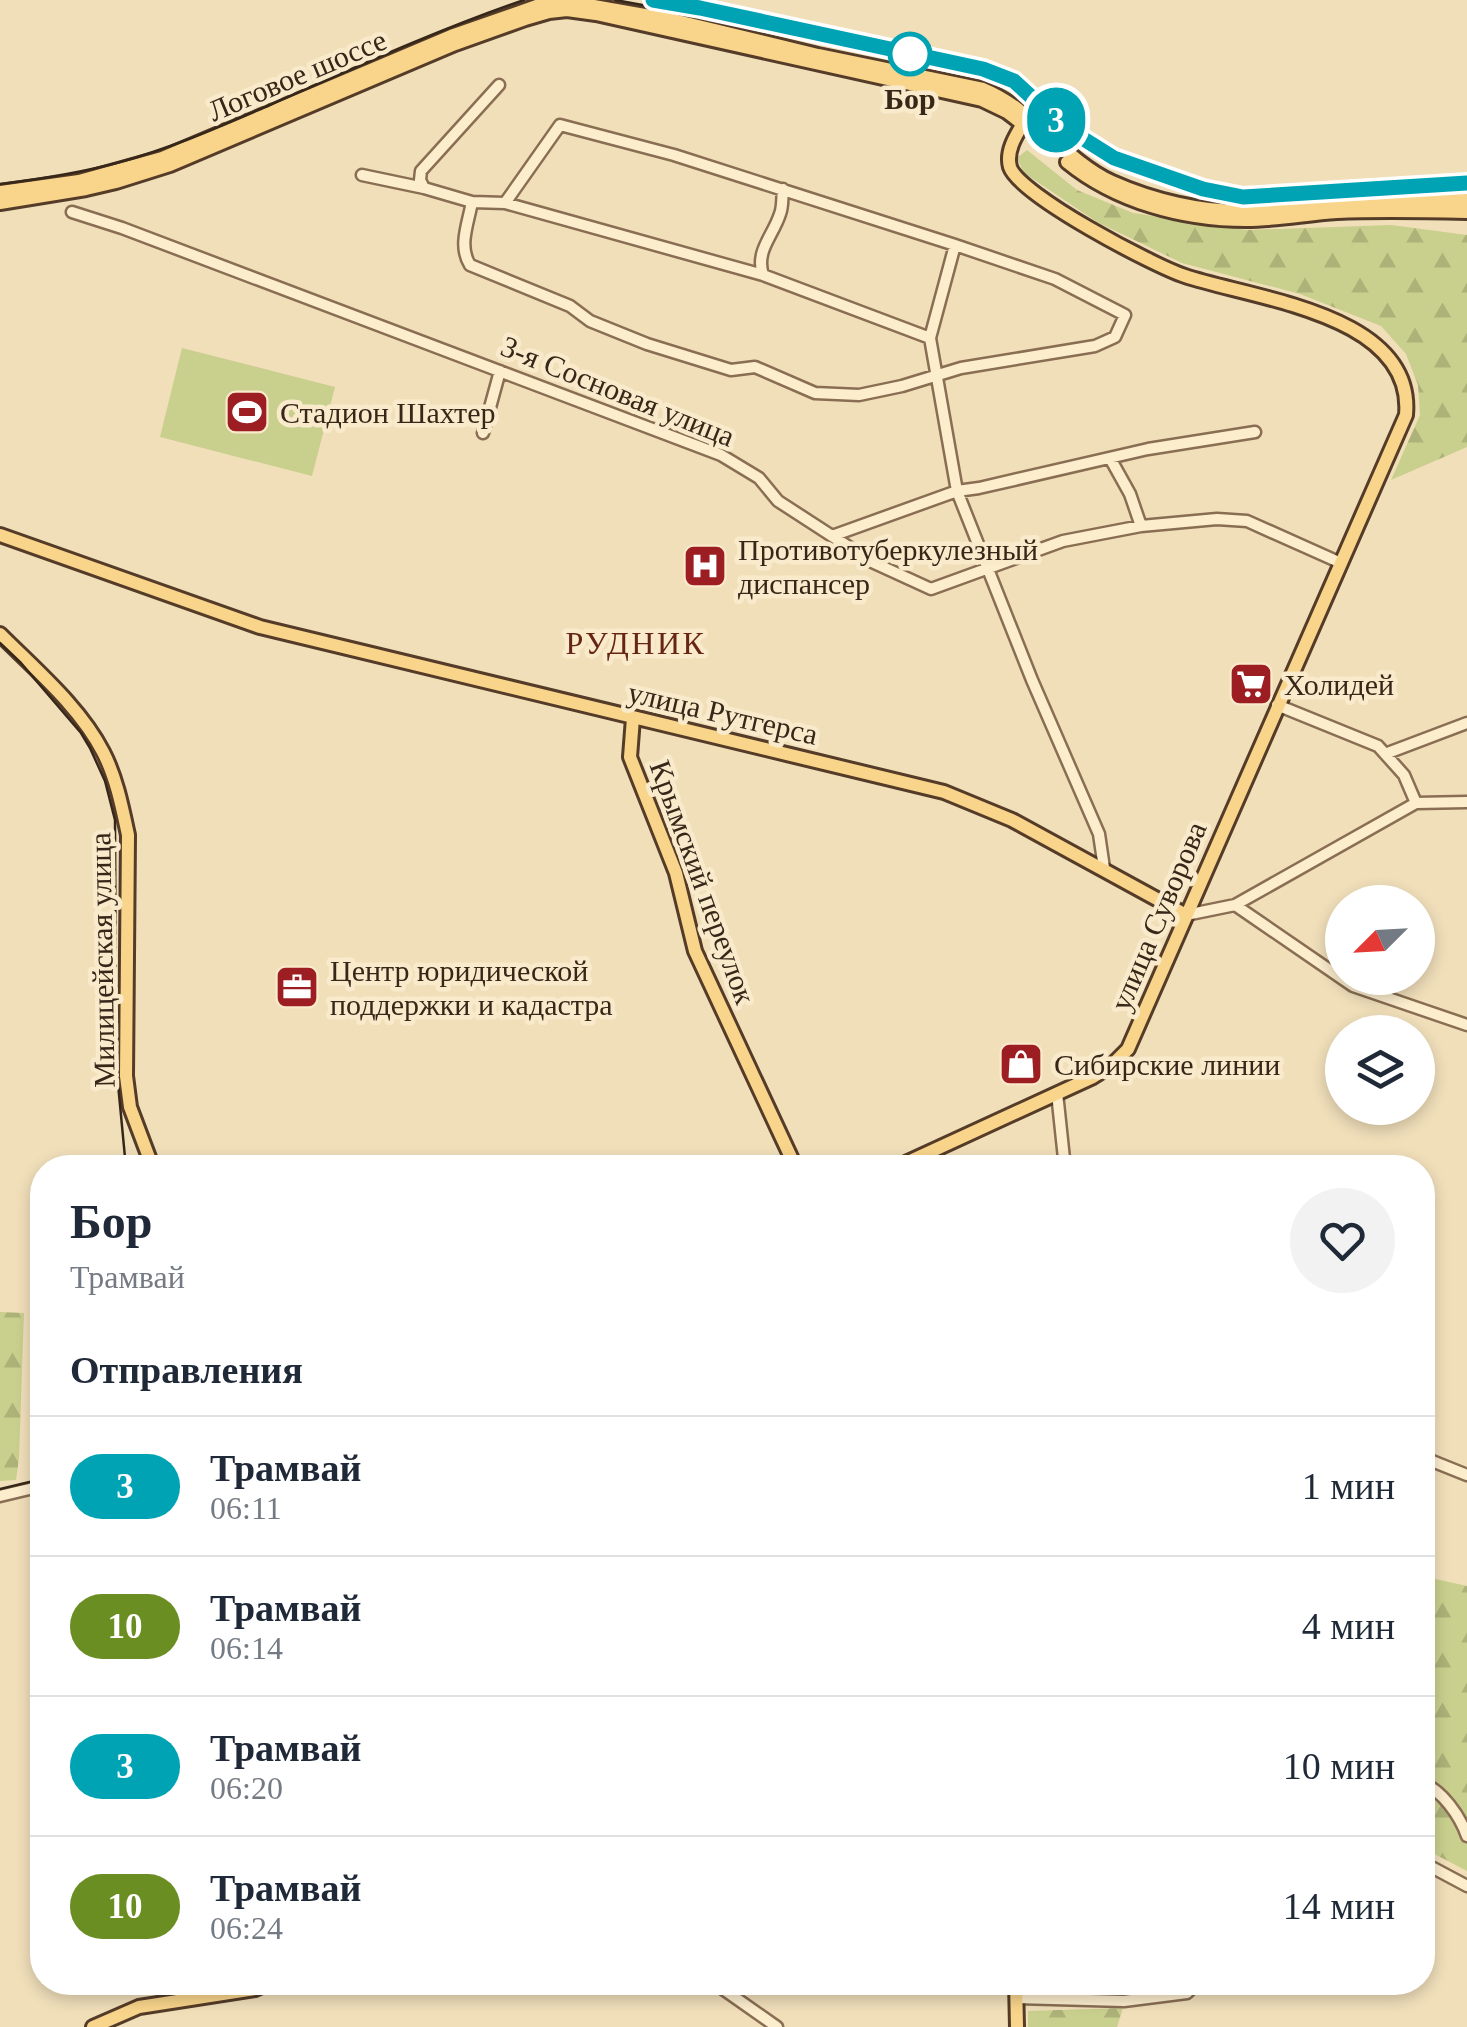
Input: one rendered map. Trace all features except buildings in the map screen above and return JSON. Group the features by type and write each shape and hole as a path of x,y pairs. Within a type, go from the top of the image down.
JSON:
{"main road":[{"name":"Логовое шоссе","path":"0,192 79,181 162,158 451,36 546,3 566,0 982,89 996,94 1074,168 1104,188 1185,214 1248,220 1334,212 1467,212"},
{"name":"Логовое шоссе","path":"0,203 86,190 170,165 455,44 549,12 567,10 982,100 1025,120 1106,179 1132,191 1186,204 1246,211 1333,202 1467,200"},
{"name":"улица Суворова","path":"924,1155 1104,1072 1128,1049 1406,415 1401,376 1383,349 1367,338 1278,300 1180,275 1124,248 1030,189 1010,164 1011,148 1025,120"},
{"name":"улица Рутгерса","path":"0,535 260,627 944,792 1012,820 1186,915"},
{"name":"Милицейская улица","path":"0,634 74,710 102,751 123,811 128,835 126,1076 130,1107 148,1155"},
{"name":"Крымский переулок","path":"633,718 630,758 676,873 695,951 790,1155"},
{"path":"93,2027 138,2008 218,1995"},
{"path":"1017,1995 1018,2027"}],"street":[{"path":"424,188 421,171 498,85"},
{"path":"472,202 463,246 470,265 570,306 590,322 647,344 732,370 755,367 815,393 859,396 961,368 1095,346 1115,336 1125,315 1055,279 955,244 674,155 560,125 505,203"},
{"path":"362,175 472,202 505,203 763,275 930,338"},
{"path":"763,275 760,264 766,238 781,213 783,189"},
{"name":"3-я Сосновая улица","path":"72,212 721,455 759,478 778,501 872,562 931,589 986,568"},
{"path":"955,244 930,338 957,491 1099,834 1104,868"},
{"path":"484,433 500,371"},
{"path":"832,536 957,491 1148,449 1255,432"},
{"path":"1110,458 1130,494 1141,526"},
{"path":"986,568 1063,541 1141,526 1217,520 1248,521 1341,563"},
{"path":"1277,705 1378,746 1404,775 1416,803"},
{"path":"1385,754 1467,723"},
{"path":"1186,915 1235,905 1416,803 1467,802"},
{"path":"1235,905 1352,986 1467,1025"},
{"path":"1058,1094 1064,1155"},
{"path":"1435,1462 1467,1474"},
{"path":"0,1496 30,1489"},
{"path":"1435,1789 1467,1836"},
{"path":"1435,1869 1467,1886"},
{"path":"731,1995 777,2027"},
{"path":"1017,1998 1124,2001 1172,1995"}],"green space":[{"path":"1027,150 1077,190 1133,213 1246,230 1391,225 1467,235 1467,447 1391,480 1420,415 1418,385 1406,354 1381,326 1300,294 1182,263 1097,222 1024,173 1017,158"},
{"name":"Стадион Шахтер","path":"182,348 335,387 312,476 160,437"},
{"path":"0,1312 24,1313 16,1480 0,1481"},
{"path":"1435,1579 1467,1586 1467,1871 1435,1854"},
{"path":"1123,2008 1117,2027 1028,2027 1028,2011"}],"tram line":[{"path":"0,184 91,169 158,150 524,0"},
{"path":"615,0 982,74 1011,85 1060,130 1113,163 1202,195 1240,203 1467,189"},
{"name":"3","path":"653,0 983,69 1014,81 1063,126 1114,158 1203,189 1243,197 1467,183"},
{"path":"0,643 81,733 105,781 115,820 116,1063 125,1155"},
{"path":"0,1489 30,1482"}],"place":[{"name":"Бор","path":"910,54"},
{"name":"Стадион Шахтер","path":"247,412"},
{"name":"Противотуберкулезный диспансер","path":"705,566"},
{"name":"Холидей","path":"1251,684"},
{"name":"Центр юридической поддержки и кадастра","path":"297,987"},
{"name":"Сибирские линии","path":"1021,1064"}],"district":[{"name":"РУДНИК","path":"636,643"}]}
